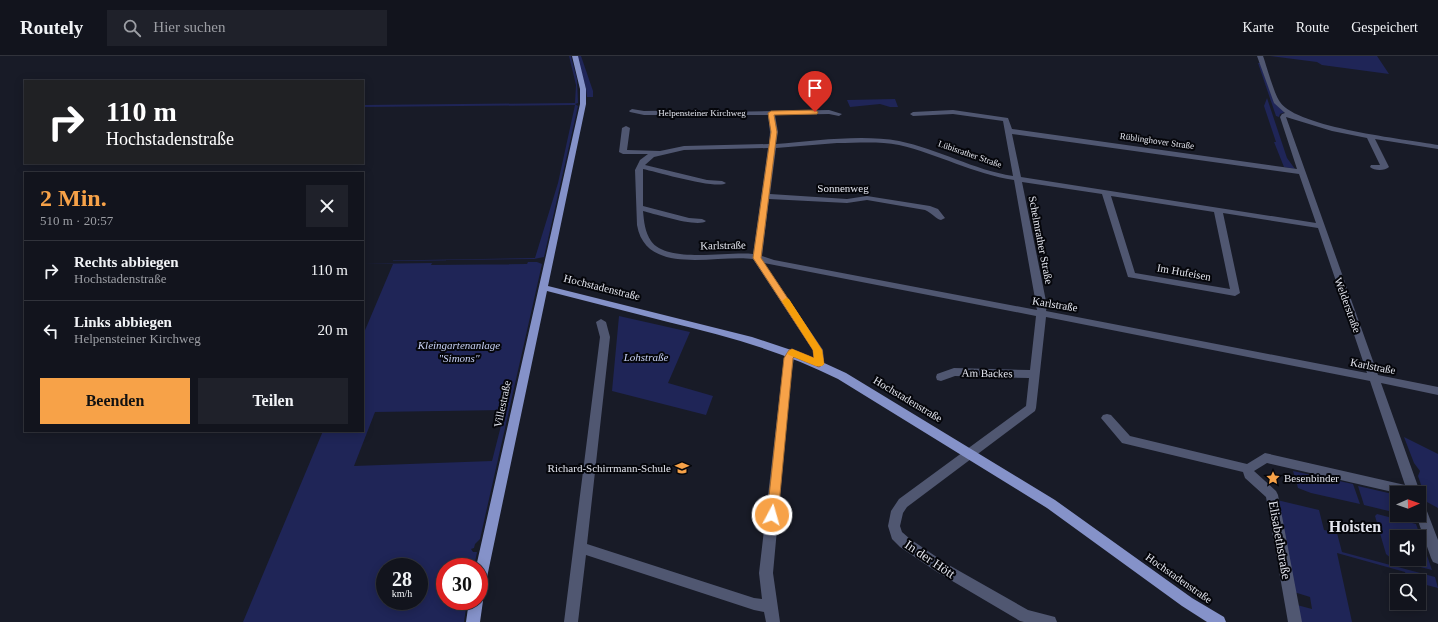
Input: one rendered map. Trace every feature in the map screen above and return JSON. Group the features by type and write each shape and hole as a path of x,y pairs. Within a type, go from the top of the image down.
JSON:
{"main road":[{"name":"Villestraße","path":"484,558 583,104 583,89 575,56"},
{"name":"Hochstadenstraße","path":"542,287 742,337 792,353 819,364 842,376 1051,504 1187,602 1219,622"},
{"path":"472,622 474,610"}],"street":[{"path":"1260,56 1277,103 1291,115 1324,127 1438,147"},
{"name":"Helpensteiner Kirchweg","path":"632,111 644,113 829,112 839,114"},
{"name":"Schelmrather Straße","path":"913,114 953,112 1003,118 1007,121 1042,306 1031,406 1029,410 971,454"},
{"path":"771,113 774,132 757,258 818,350 819,364"},
{"name":"Welderstraße","path":"1291,115 1284,115 1283,117 1412,486"},
{"path":"626,128 623,152 660,152"},
{"name":"Rüblinghover Straße","path":"1008,131 1302,172"},
{"path":"1370,136 1385,167 1374,167"},
{"name":"Lübisrather Straße","path":"640,166 646,159 660,152 688,147 772,146 849,140 898,144 935,153 988,173 1017,179 1320,226"},
{"path":"702,221 689,220 640,208 640,166 707,182 722,183"},
{"name":"Im Hufeisen","path":"1106,194 1131,275 1235,293 1218,211"},
{"name":"Sonnenweg","path":"765,196 848,201 867,198 927,208 935,211 941,218"},
{"name":"Karlstraße","path":"640,208 644,238 654,248 667,254 686,257 757,258 1438,391"},
{"path":"571,622 605,337 601,322"},
{"path":"773,622 766,573 786,377 789,358 792,353"},
{"name":"Am Backes","path":"941,377 954,372 1034,374"},
{"path":"1107,418 1126,440 1248,469 1265,458 1390,487"},
{"name":"In der Hött","path":"971,454 903,503 895,516 895,532 905,543 942,568 1025,616 1043,621"},
{"name":"Elisabethstraße","path":"1248,469 1249,475 1272,495 1295,622"},
{"path":"1425,522 1438,558"},
{"path":"579,548 592,550 754,604 770,606"}],"green space":[{"path":"569,56 571,56 577,79 578,103 575,104 578,106 544,257 534,259 364,261 535,258 558,183 575,105 364,107 364,105 575,103 576,85"},
{"path":"577,56 581,56 593,91 593,97 587,97"},
{"path":"1270,56 1377,56 1389,74 1322,65 1317,62"},
{"path":"1258,63 1260,63 1274,101 1285,112 1280,114 1279,117 1276,116"},
{"path":"1267,98 1287,158 1295,169 1284,167 1274,142 1276,142 1264,106"},
{"path":"895,99 898,107 890,107 880,104 850,107 847,100"},
{"name":"Kleingartenanlage \"Simons\"","path":"528,262 537,262 542,264 480,539 475,544 474,548 471,549 473,552 477,552 476,558 436,558 436,610 466,610 464,622 243,622 323,432 364,432 364,333 393,264 364,264 432,263 431,265 527,264","holes":["505,410 492,461 354,466 375,412"]},
{"name":"Lohstraße","path":"619,316 690,332 668,383 713,396 706,415 612,391"},
{"path":"1404,437 1438,454 1438,508 1427,502 1426,486 1421,486 1418,476 1420,471 1414,463"},
{"path":"1293,471 1353,484 1360,504 1311,493 1298,488"},
{"path":"1358,486 1390,493 1390,511 1364,505"},
{"path":"1277,500 1319,510 1324,530 1337,533 1342,552 1424,574 1406,574 1405,572 1337,553 1352,622 1300,622 1297,605 1312,609 1310,597 1294,592"},
{"path":"1377,514 1390,517 1390,522 1408,522 1416,524 1418,530 1390,530 1390,557 1386,554 1375,516"},
{"path":"1426,553 1432,570 1416,566 1426,566"},
{"path":"1426,575 1435,577 1438,588 1426,585"}],"slow traffic":[{"path":"786,301 818,350 819,364 792,353"}],"place":[{"name":"Richard-Schirrmann-Schule","path":"682,468"},
{"name":"Besenbinder","path":"1273,478"}],"district":[{"name":"Hoisten","path":"1355,526"}],"route":[{"path":"772,515 789,358 792,353 819,364 818,350 765,267 757,258 774,132 771,113 815,112"}]}
